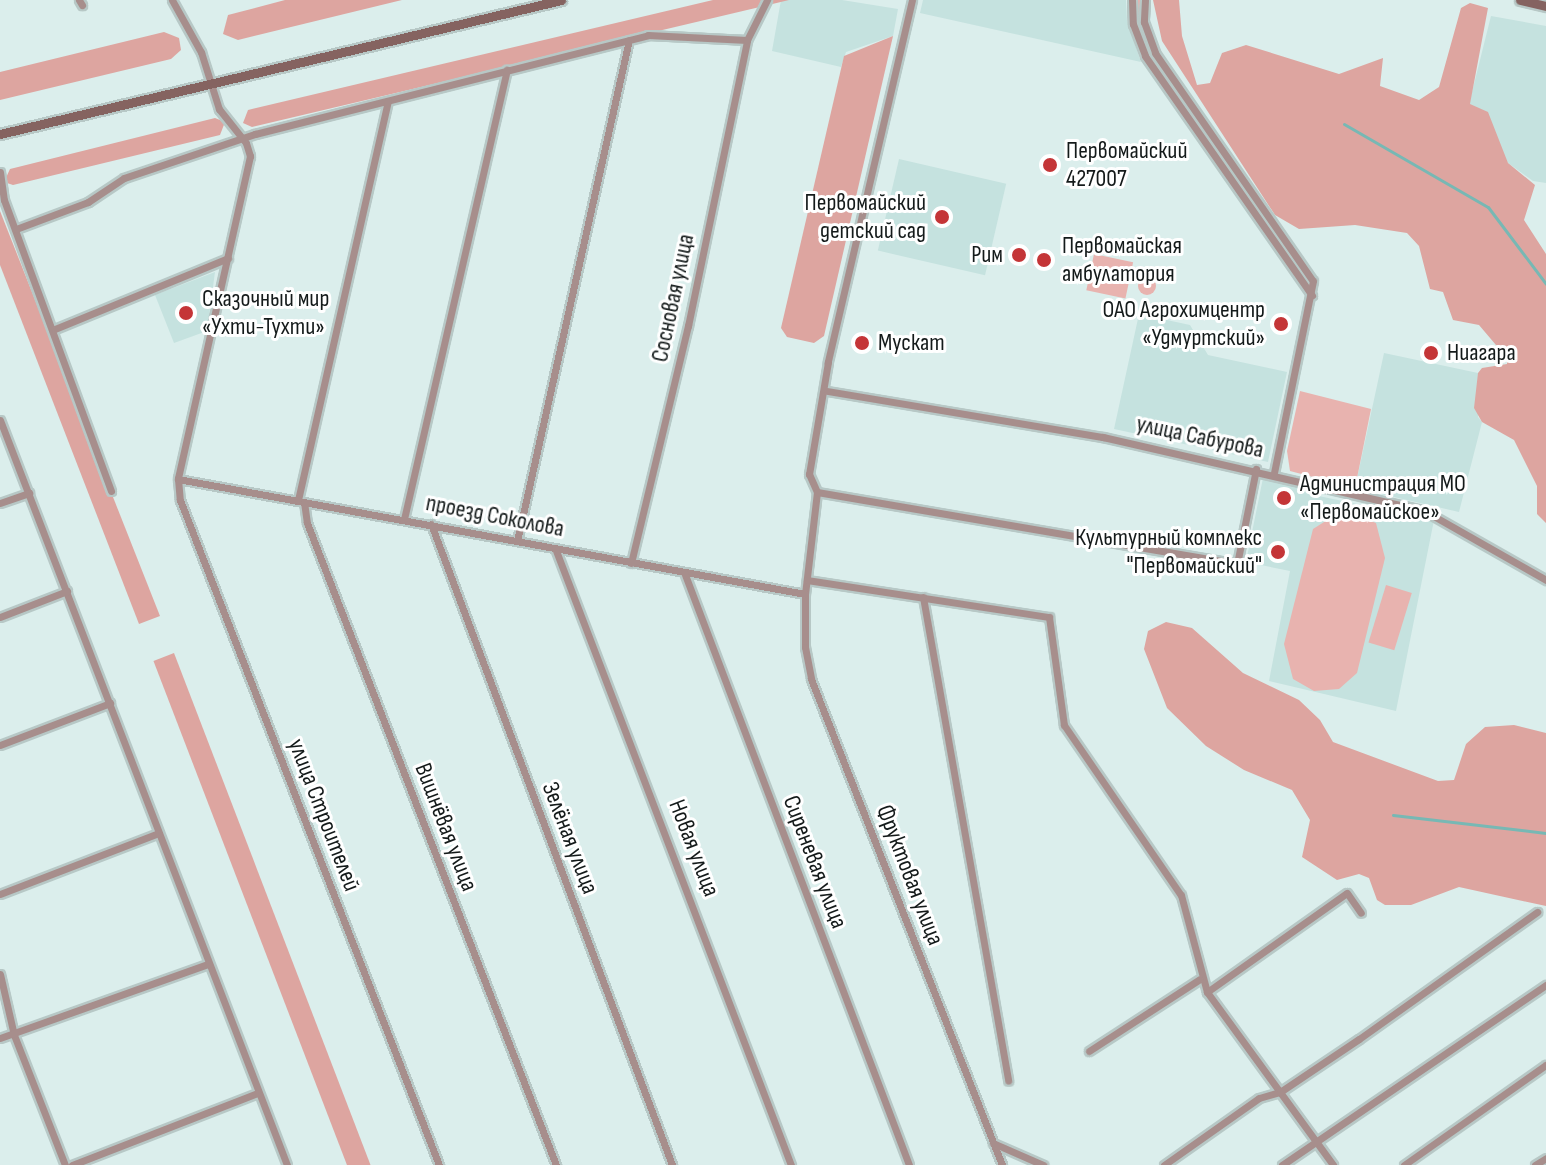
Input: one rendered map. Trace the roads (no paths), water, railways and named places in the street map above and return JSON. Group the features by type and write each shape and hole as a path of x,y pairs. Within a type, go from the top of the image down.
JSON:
{"street":[{"path":"172,0 201,52 219,109 250,156 178,479"},
{"path":"0,134 561,0"},
{"path":"728,38 752,24 767,0"},
{"name":"Фруктовая улица","path":"912,0 828,362 827,391 809,474 817,492 805,594 811,679 1002,1165"},
{"path":"1132,0 1133,24 1145,56 1312,295"},
{"path":"1145,0 1144,22 1155,53 1313,281 1274,473"},
{"path":"1520,0 1546,6"},
{"name":"Сосновая улица","path":"631,563 688,326 752,24"},
{"path":"16,229 88,202 124,178 240,138 629,40 661,34 747,40"},
{"path":"517,541 629,40"},
{"path":"404,519 507,70"},
{"path":"301,501 388,101"},
{"path":"0,172 4,200 55,329 111,491"},
{"path":"55,329 228,258"},
{"name":"улица Сабурова","path":"827,391 1256,469 1423,510 1546,580"},
{"path":"0,420 287,1165"},
{"path":"817,492 1237,564 1256,469"},
{"name":"проезд Соколова","path":"178,479 805,594"},
{"name":"улица Строителей","path":"178,479 180,500 439,1165"},
{"path":"0,503 29,493"},
{"name":"Вишнёвая улица","path":"301,501 556,1165"},
{"name":"Зелёная улица","path":"431,524 672,1165"},
{"name":"Новая улица","path":"555,548 791,1165"},
{"name":"Сиреневая улица","path":"684,572 909,1165"},
{"path":"807,580 1049,617 1064,725 1181,895 1200,979 1207,992 1333,1165"},
{"path":"0,617 67,591"},
{"name":"Фруктовая улица","path":"923,597 1008,1081"},
{"path":"0,745 110,703"},
{"path":"0,894 159,833"},
{"path":"1207,992 1347,893 1361,913"},
{"path":"1164,1165 1259,1098 1280,1092 1537,912"},
{"path":"0,1038 208,964"},
{"path":"0,974 14,1035 65,1165"},
{"path":"1089,1051 1200,979"},
{"path":"1282,1165 1546,985"},
{"path":"1404,1165 1546,1065"},
{"path":"72,1165 258,1093"},
{"path":"993,1143 1043,1165"},
{"path":"1535,1165 1546,1158"}],"waterway":[{"path":"1344,124 1488,207 1546,284"},
{"path":"1393,815 1546,833"}],"place":[{"name":"Первомайский 427007","path":"1050,165"},
{"name":"Первомайский детский сад","path":"942,217"},
{"name":"Рим","path":"1019,255"},
{"name":"Первомайская амбулатория","path":"1044,260"},
{"name":"Сказочный мир «Ухти-Тухти»","path":"186,313"},
{"name":"ОАО Агрохимцентр «Удмуртский»","path":"1281,324"},
{"name":"Мускат","path":"862,343"},
{"name":"Ниагара","path":"1431,353"},
{"name":"Администрация МО «Первомайское»","path":"1284,498"},
{"name":"Культурный комплекс \"Первомайский\"","path":"1278,552"}]}
